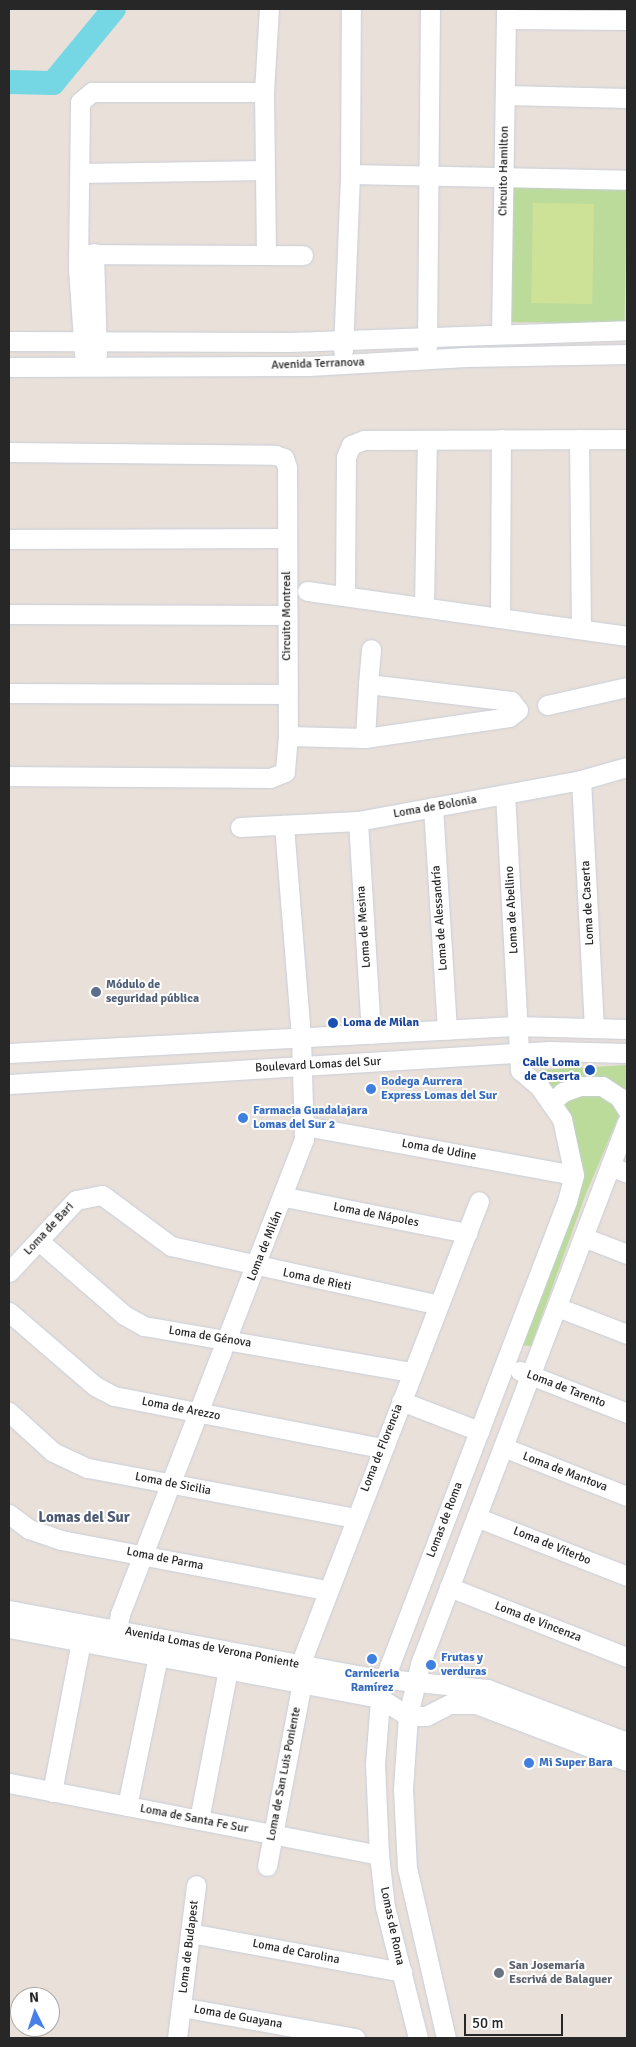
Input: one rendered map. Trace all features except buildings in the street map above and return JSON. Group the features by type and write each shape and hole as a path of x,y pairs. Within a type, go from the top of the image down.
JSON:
{"street":[{"path":"266,255 264,92 269,9"},
{"path":"343,364 350,174 351,9"},
{"path":"427,359 430,9"},
{"path":"506,14 627,20"},
{"name":"Circuito Hamilton","path":"501,333 506,14"},
{"path":"92,366 88,342 86,253 80,173 80,102 92,92 264,92"},
{"path":"506,95 627,98"},
{"path":"80,173 265,170"},
{"path":"350,174 627,180"},
{"path":"86,253 303,255"},
{"name":"Avenida Terranova","path":"9,341 343,339 627,330"},
{"name":"Avenida Terranova","path":"9,367 343,364 427,359 627,354"},
{"path":"579,439 581,630"},
{"path":"345,596 346,457 351,445 364,440 627,439"},
{"path":"424,607 427,440"},
{"path":"500,618 502,440"},
{"name":"Circuito Montreal","path":"9,452 275,455 284,458 287,467 288,694 288,736 285,772 270,778 9,776"},
{"path":"9,539 287,538"},
{"path":"307,591 627,636"},
{"path":"9,614 287,615"},
{"path":"365,738 371,649"},
{"path":"288,736 365,738 509,717 518,710 511,702 368,684"},
{"path":"547,705 627,687"},
{"path":"9,693 288,694"},
{"name":"Loma de Bolonia","path":"240,827 358,821 581,780 627,767"},
{"name":"Loma de Caserta","path":"581,780 594,1026"},
{"name":"Loma de Abellino","path":"505,794 520,1026"},
{"name":"Loma de Alessandría","path":"433,807 446,1030"},
{"name":"Loma de Mesina","path":"358,821 371,1034"},
{"name":"Loma de Milán","path":"114,1639 143,1555 285,1197 305,1126 301,1037 284,825"},
{"path":"9,1053 520,1026 594,1026 627,1029"},
{"name":"Lomas de Roma","path":"418,2038 386,1907 379,1855 375,1764 380,1698 385,1679 568,1201 574,1175 562,1119 520,1070 518,1053 520,1026"},
{"name":"Boulevard Lomas del Sur","path":"9,1084 518,1053 627,1053"},
{"path":"551,1104 563,1092 580,1086 602,1086 619,1097 627,1110"},
{"path":"446,2038 407,1868 403,1789 408,1716 416,1682 449,1587 583,1237 619,1169 627,1122"},
{"name":"Loma de Udine","path":"305,1126 574,1175"},
{"name":"Loma de Bari","path":"9,1272 76,1200 94,1195"},
{"name":"Loma de Rieti","path":"94,1195 102,1195 171,1246 256,1268 438,1305"},
{"name":"Loma de Nápoles","path":"285,1197 467,1233"},
{"name":"Loma de Florencia","path":"300,1664 326,1590 478,1201"},
{"path":"583,1237 627,1254"},
{"name":"Loma de Génova","path":"39,1241 134,1322 410,1372"},
{"path":"556,1307 627,1334"},
{"name":"Loma de Arezzo","path":"9,1312 104,1392 199,1413 382,1448"},
{"name":"Loma de Tarento","path":"504,1365 627,1413"},
{"path":"401,1400 479,1431"},
{"name":"Loma de Sicilia","path":"9,1412 67,1461 354,1518"},
{"name":"Loma de Mantova","path":"502,1447 627,1496"},
{"name":"Loma de Parma","path":"9,1514 43,1535 326,1590"},
{"name":"Loma de Viterbo","path":"476,1517 627,1576"},
{"name":"Loma de Vincenza","path":"449,1587 627,1657"},
{"name":"Avenida Lomas de Verona Poniente","path":"9,1610 114,1639 158,1656 380,1698 408,1716"},
{"name":"Avenida Lomas de Verona Poniente","path":"9,1629 81,1642 114,1639 300,1664 385,1679 500,1693 627,1742"},
{"path":"52,1792 81,1642"},
{"path":"127,1806 158,1656"},
{"path":"199,1820 228,1669"},
{"name":"Loma de San Luis Poniente","path":"267,1866 302,1683"},
{"path":"408,1716 426,1716 450,1704 476,1704 627,1761"},
{"name":"Loma de Santa Fe Sur","path":"9,1783 379,1855"},
{"name":"Loma de Budapest","path":"178,2038 196,1885"},
{"name":"Loma de Carolina","path":"190,1933 402,1972"},
{"name":"Loma de Guayana","path":"181,2007 355,2038"}],"green space":[{"path":"510,182 627,184 625,324 508,322"},
{"path":"533,203 594,204 592,304 531,303"},
{"path":"627,1065 627,1097 585,1196 531,1346 515,1345 579,1176 574,1131 539,1070"}],"waterway":[{"path":"9,82 53,83 114,9"}],"place":[{"name":"Módulo de seguridad pública","path":"96,992"},
{"name":"Loma de Milan","path":"333,1023"},
{"name":"Calle Loma de Caserta","path":"590,1070"},
{"name":"Bodega Aurrera Express Lomas del Sur","path":"371,1089"},
{"name":"Farmacia Guadalajara Lomas del Sur 2","path":"243,1118"},
{"name":"Carniceria Ramírez","path":"372,1659"},
{"name":"Frutas y verduras","path":"431,1665"},
{"name":"Mi Super Bara","path":"529,1763"},
{"name":"San Josemaría Escrivá de Balaguer","path":"499,1973"}],"district":[{"name":"Lomas del Sur","path":"84,1518"}]}
